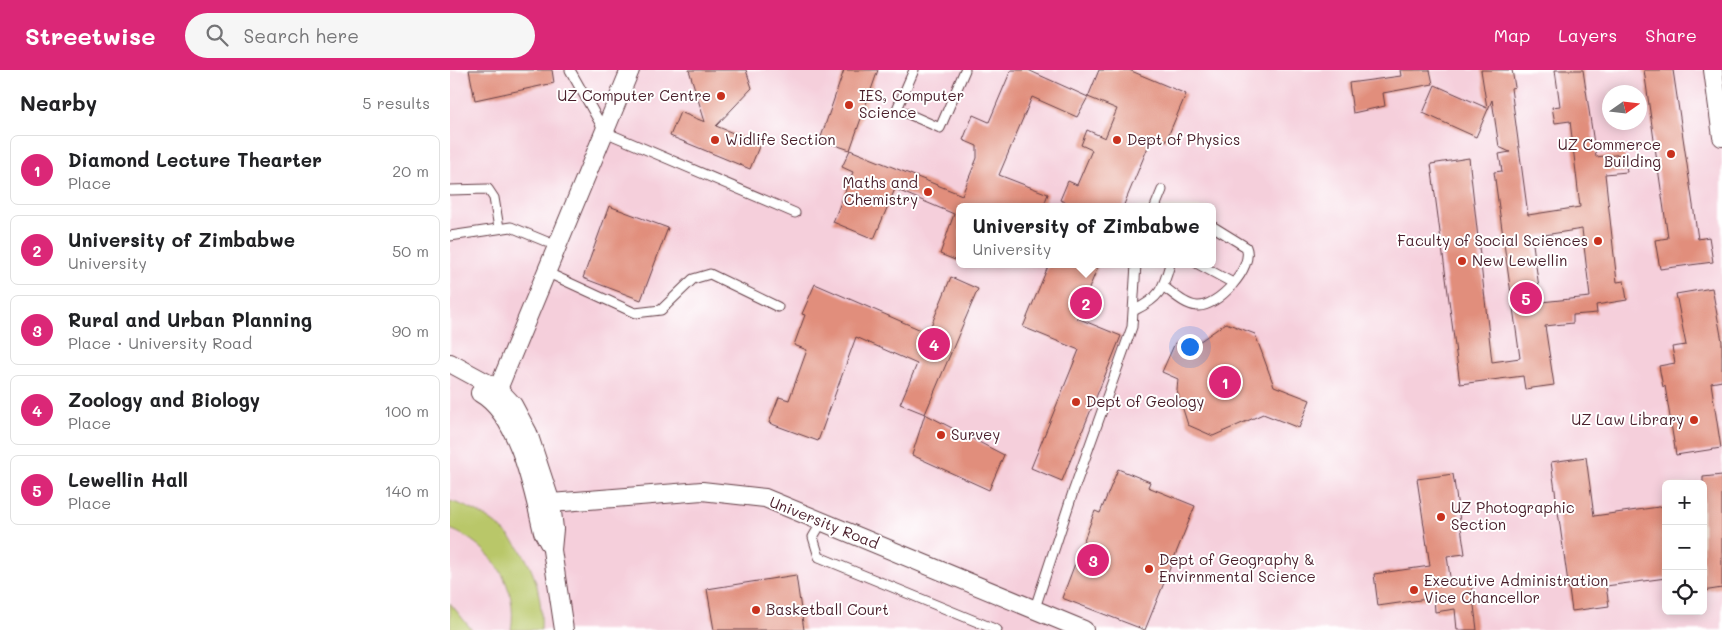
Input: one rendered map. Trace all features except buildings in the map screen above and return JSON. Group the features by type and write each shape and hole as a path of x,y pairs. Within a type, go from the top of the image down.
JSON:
{"street":[{"path":"494,394 630,70"},
{"path":"1713,70 1722,137"},
{"path":"450,363 513,405 528,433 544,505 543,532 552,550 564,630"},
{"path":"450,376 494,394"},
{"name":"University Road","path":"544,505 702,491 765,498 1034,611 1084,630"}],"lane":[{"path":"570,70 605,132 795,213"},
{"path":"914,70 897,109 940,128 965,70"},
{"path":"450,190 488,189 494,198 499,228"},
{"path":"1157,203 1162,190"},
{"path":"450,236 499,228 511,228 526,232 557,246"},
{"path":"1164,287 1186,303 1200,306 1217,299 1233,283 1248,261 1248,253 1246,247 1216,228"},
{"path":"1034,611 1073,492 1132,327 1135,310 1135,268"},
{"path":"1135,310 1148,304 1164,287 1169,268"},
{"path":"1205,268 1233,283"},
{"path":"546,272 635,313 661,310 693,279 710,274 778,307"},
{"path":"822,522 813,537 819,557 998,630"}],"shaded area":[{"path":"450,70 1722,70 1722,630 450,630"}],"green space":[{"path":"450,501 471,509 490,520 506,533 520,549 530,566 537,586 541,607 541,630 511,630 511,597 506,582 499,569 478,545 450,529"},
{"path":"450,603 472,630 450,630"}],"place":[{"name":"UZ Computer Centre","path":"721,96"},
{"name":"IES, Computer Science","path":"849,105"},
{"name":"Widlife Section","path":"715,140"},
{"name":"Dept of Physics","path":"1117,140"},
{"name":"UZ Commerce Building","path":"1671,154"},
{"name":"Maths and Chemistry","path":"928,192"},
{"name":"Faculty of Social Sciences","path":"1598,241"},
{"name":"New Lewellin","path":"1462,261"},
{"name":"Lewellin Hall","path":"1526,298"},
{"name":"University of Zimbabwe","path":"1086,303"},
{"name":"Zoology and Biology","path":"934,344"},
{"name":"Diamond Lecture Thearter","path":"1225,382"},
{"name":"Dept of Geology","path":"1076,402"},
{"name":"UZ Law Library","path":"1694,420"},
{"name":"Survey","path":"941,435"},
{"name":"UZ Photographic Section","path":"1441,517"},
{"name":"Rural and Urban Planning","path":"1093,560"},
{"name":"Dept of Geography & Envirnmental Science","path":"1149,569"},
{"name":"Executive Administration Vice Chancellor","path":"1414,590"},
{"name":"Basketball Court","path":"756,610"}]}
